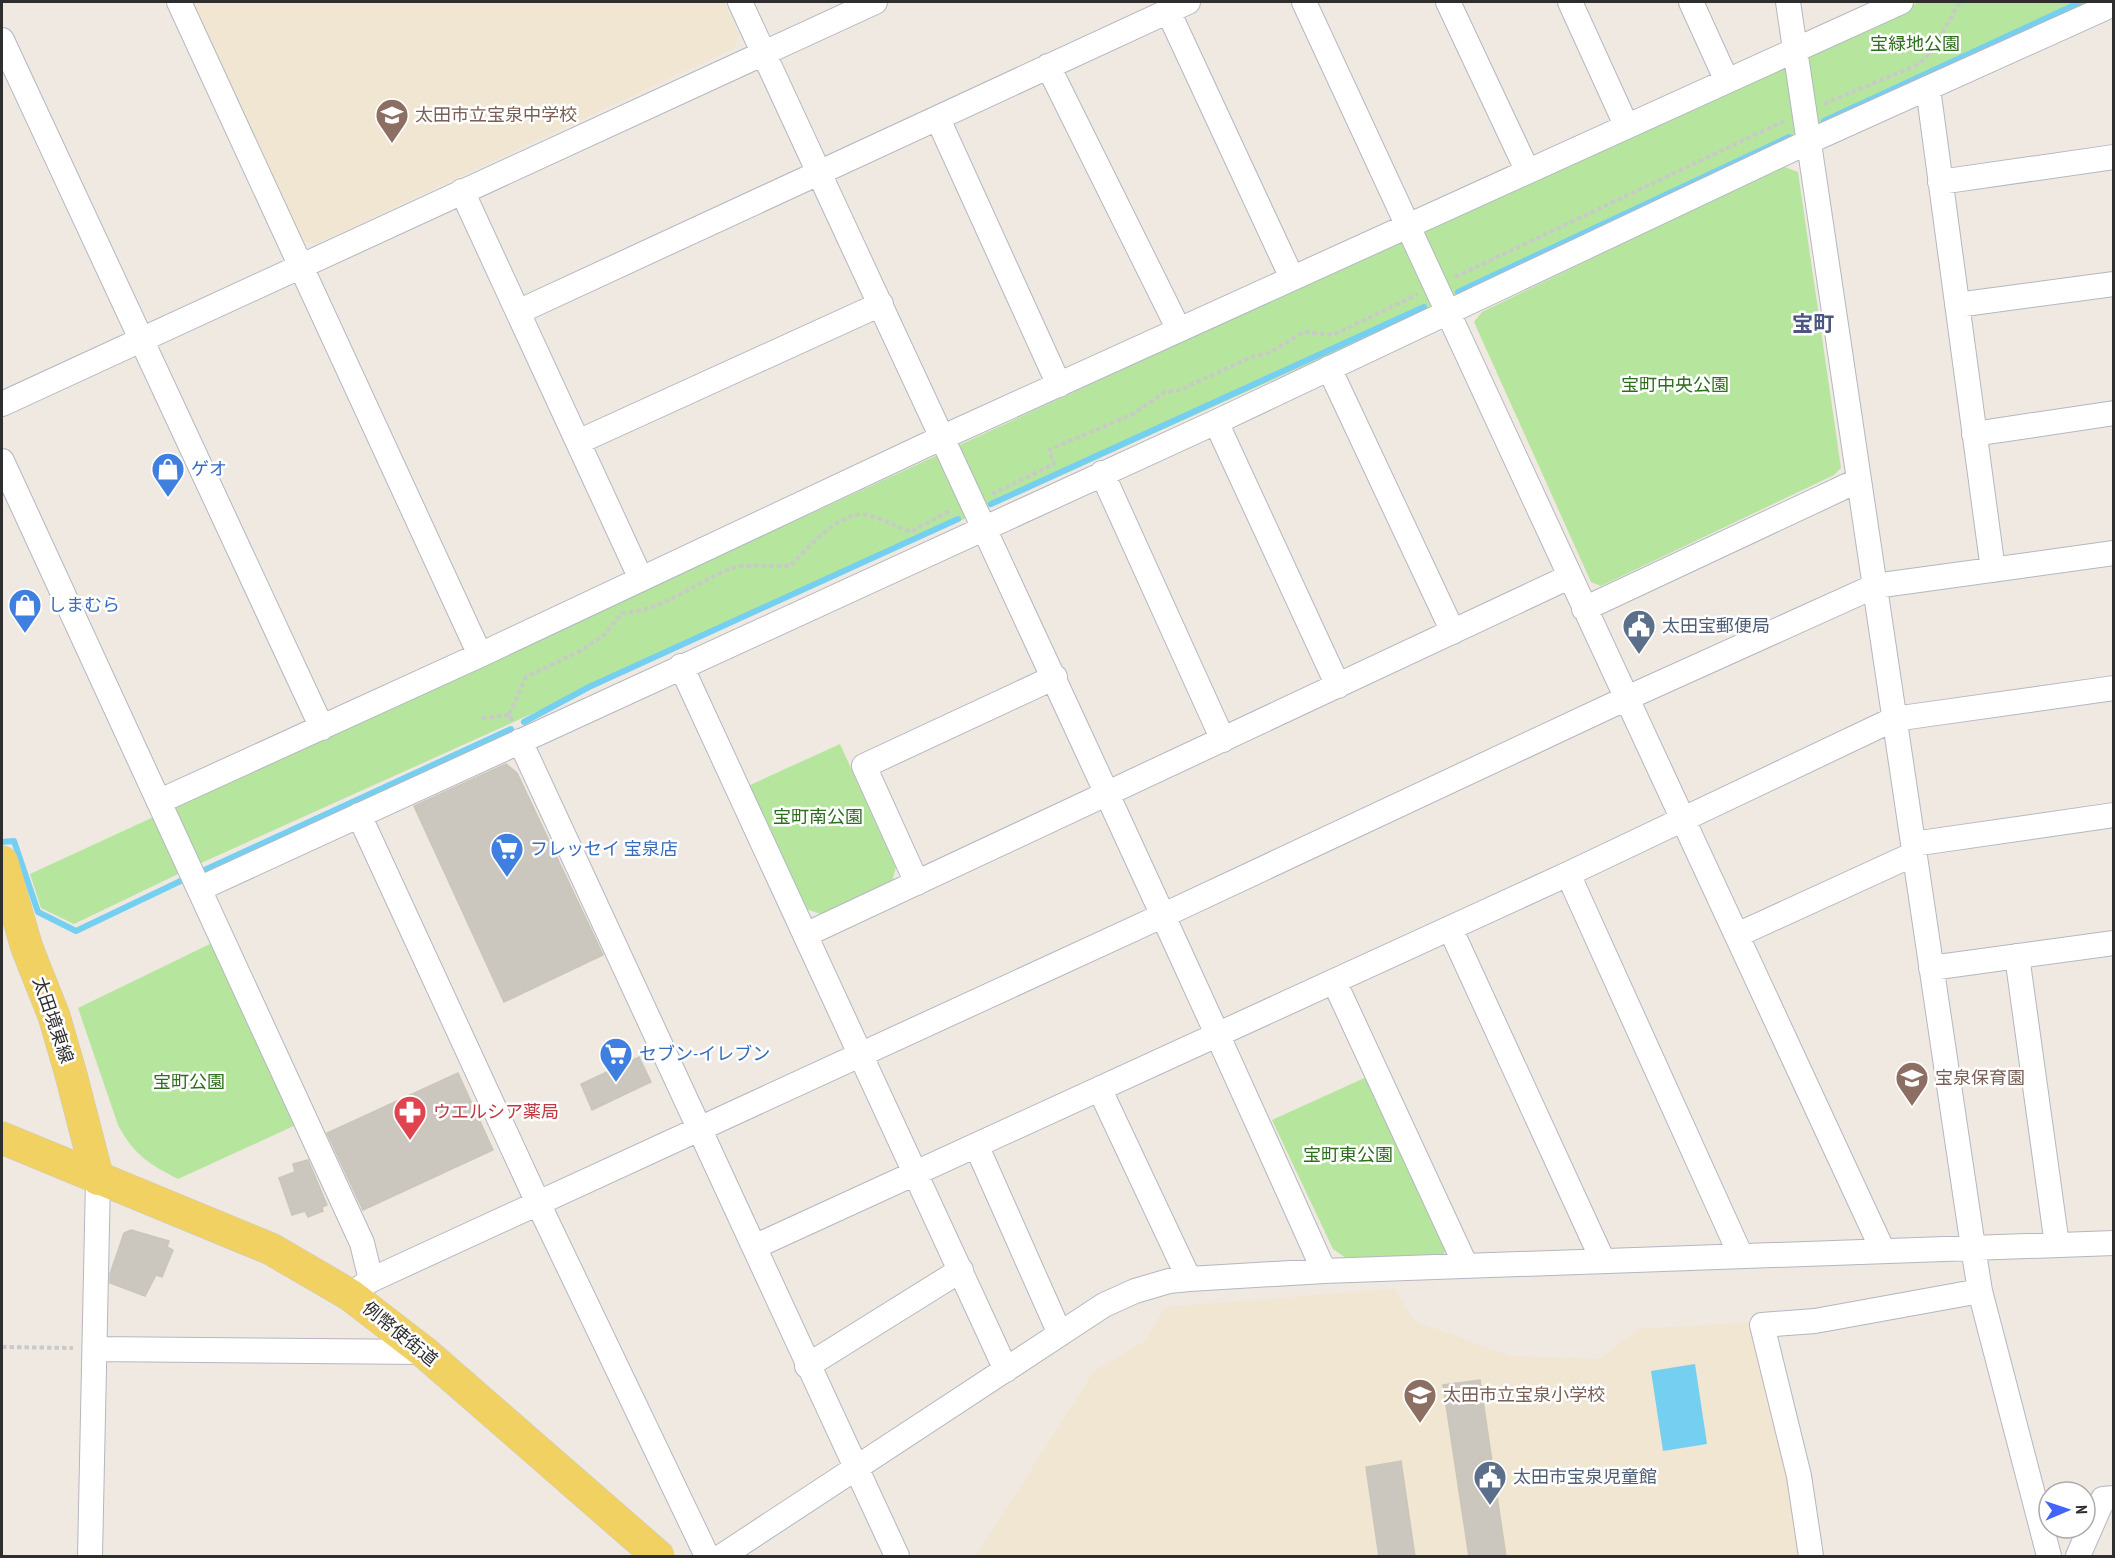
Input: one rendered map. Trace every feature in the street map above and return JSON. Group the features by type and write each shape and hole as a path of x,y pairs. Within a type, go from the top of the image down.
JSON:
{"main road":[{"name":"太田境東線","path":"2,862 27,948 57,1027 98,1179"},
{"name":"例幣使街道","path":"2,1138 360,1288 423,1352 658,1557"}],"street":[{"path":"179,2 480,655"},
{"path":"740,2 881,304 982,528 1109,794 1324,1271"},
{"path":"2,404 875,2"},
{"path":"1304,2 1409,224 1447,313 1883,1251"},
{"path":"1448,2 1527,170"},
{"path":"1570,2 1626,125"},
{"path":"1691,2 1726,79"},
{"path":"1788,2 1980,1291 2049,1557"},
{"path":"160,801 480,655 941,438 1726,79 1901,2"},
{"path":"199,889 1216,422 1808,142 2114,4"},
{"path":"518,312 1178,6 1292,278"},
{"path":"2,40 322,728"},
{"path":"1048,66 1179,330"},
{"path":"1928,88 1993,570"},
{"path":"938,119 1059,386"},
{"path":"1940,182 2114,157"},
{"path":"462,191 641,579"},
{"path":"1957,305 2114,284"},
{"path":"578,442 881,304"},
{"path":"1329,368 1453,632"},
{"path":"1974,434 2114,413"},
{"path":"1216,422 1338,686"},
{"path":"2,461 362,1243 360,1288 538,1203 1164,915 1627,698 1875,586 2114,553"},
{"path":"1102,473 1223,740"},
{"path":"1584,609 1859,480"},
{"path":"805,935 1569,577"},
{"path":"681,666 1006,1370"},
{"path":"917,883 864,766 1055,677"},
{"path":"754,1247 916,1175 1568,874 1894,719 2114,688"},
{"path":"520,741 897,1557"},
{"path":"358,815 706,1557"},
{"path":"1737,935 1914,849 2114,815"},
{"path":"1568,874 1741,1256"},
{"path":"1450,928 1603,1261"},
{"path":"1931,968 2114,943"},
{"path":"2017,956 2056,1245"},
{"path":"1334,981 1466,1266"},
{"path":"1100,1090 1189,1279"},
{"path":"976,1147 1060,1334"},
{"path":"90,1557 98,1179"},
{"path":"722,1557 1104,1305 1135,1291 1168,1281 1324,1271 2114,1243"},
{"path":"807,1366 961,1270"},
{"path":"1811,1557 1799,1476 1762,1325 1815,1321 1980,1291"},
{"path":"95,1349 423,1352"},
{"path":"2078,1557 2103,1499 2114,1498"}],"path":[{"path":"520,741 509,715 526,677 580,651 603,636 622,613 638,612 666,601 732,568 790,566 823,533 849,517 864,514 910,532 936,516 1054,464 1049,450 1133,414 1165,392 1177,391 1254,356 1269,353 1304,332 1333,335 1804,113 1919,64 1933,50 1959,3 1965,2"},
{"path":"482,718 509,715"},
{"path":"2,1347 95,1349"}],"shaded area":[{"name":"太田市立宝泉中学校","path":"189,2 724,2 739,35 734,48 316,244 301,240"},
{"name":"太田市立宝泉小学校","path":"1395,1289 1414,1321 1510,1356 1600,1359 1638,1329 1756,1322 1806,1556 976,1556 1094,1371 1145,1341 1165,1307"}],"green space":[{"name":"宝緑地公園","path":"1919,2 2095,2 1461,295 201,863 74,924 41,908 30,874"},
{"name":"宝町中央公園","path":"1782,166 1798,172 1841,468 1834,475 1601,586 1591,582 1474,322 1482,312"},
{"name":"宝町南公園","path":"840,744 896,867 892,882 821,914 806,909 748,786"},
{"name":"宝町公園","path":"214,942 298,1124 178,1179 143,1158 130,1144 118,1125 78,1008"},
{"name":"宝町東公園","path":"1371,1075 1449,1244 1442,1257 1349,1260 1333,1249 1272,1120"}],"water":[{"path":"1695,1364 1707,1444 1663,1451 1651,1371"}],"building":[{"name":"フレッセイ 宝泉店","path":"506,764 517,773 603,955 504,1002 414,806"},
{"name":"セブン-イレブン","path":"639,1057 651,1082 592,1110 581,1084"},
{"name":"ウエルシア薬局","path":"458,1073 493,1150 363,1210 327,1133"},
{"path":"308,1160 327,1205 322,1207 323,1211 308,1217 305,1211 292,1215 279,1178 295,1172 293,1164"},
{"path":"131,1230 169,1241 167,1247 173,1250 162,1277 156,1275 145,1296 110,1283 110,1274 124,1233"},
{"path":"1480,1380 1506,1557 1469,1557 1443,1385"},
{"path":"1401,1461 1415,1557 1379,1557 1366,1467"}],"waterway":[{"path":"1824,121 2081,2"},
{"path":"1458,292 1789,137"},
{"path":"991,504 1424,307"},
{"path":"524,722 589,687 958,519"},
{"path":"198,873 511,729"},
{"path":"2,842 14,841 38,912 76,931 189,877"}],"place":[{"name":"太田市立宝泉中学校","path":"392,144"},
{"name":"ゲオ","path":"168,498"},
{"name":"しまむら","path":"25,634"},
{"name":"太田宝郵便局","path":"1639,655"},
{"name":"フレッセイ 宝泉店","path":"507,878"},
{"name":"セブン-イレブン","path":"616,1083"},
{"name":"宝泉保育園","path":"1912,1107"},
{"name":"ウエルシア薬局","path":"410,1141"},
{"name":"太田市立宝泉小学校","path":"1420,1424"},
{"name":"太田市宝泉児童館","path":"1490,1506"}],"district":[{"name":"宝町","path":"1813,324"}]}
